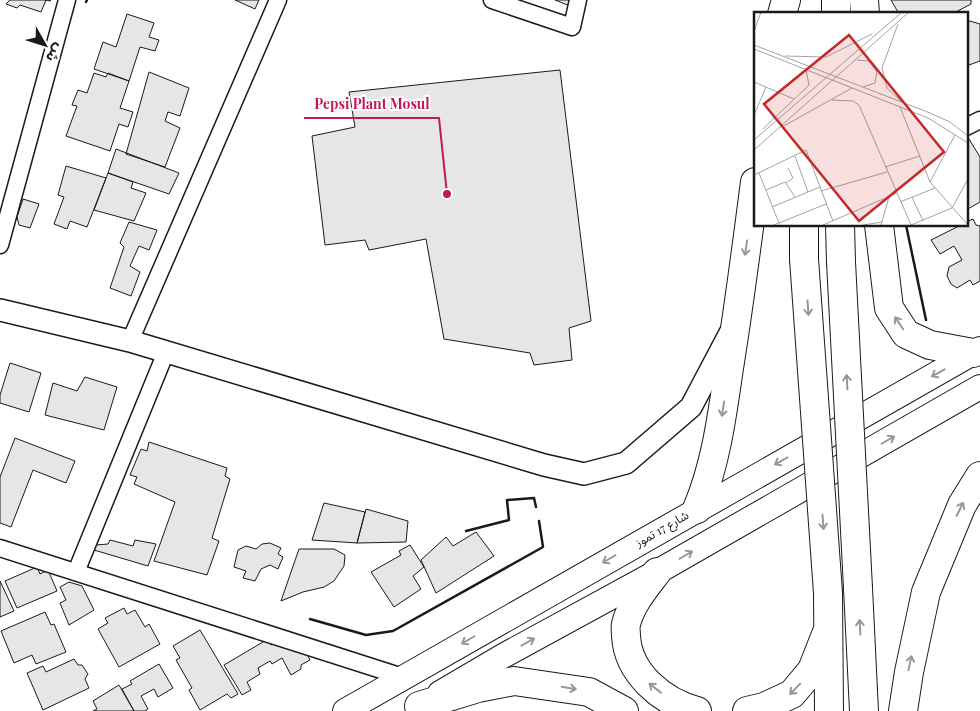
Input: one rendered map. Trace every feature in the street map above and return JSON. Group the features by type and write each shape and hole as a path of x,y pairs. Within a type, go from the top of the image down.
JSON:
{"highway":[{"path":"697,509 706,488 719,434 754,189"},
{"path":"804,226 804,259 828,593 829,711"},
{"path":"840,226 864,711"},
{"path":"879,226 889,308 906,334 930,345 977,351"},
{"path":"903,711 909,672 926,592 962,505 980,476"},
{"path":"657,572 634,603 625,626 627,648 640,676 677,704 697,711"},
{"path":"747,711 792,694 812,670 827,632"},
{"path":"415,709 478,688 514,681 589,692 624,711"}],"main road":[{"name":"شارع 17 تموز","path":"344,711 977,351"},
{"path":"415,709 503,656 657,572 980,387"}],"street":[{"path":"0,245 67,0"},
{"path":"130,341 278,0"},
{"path":"492,0 572,27 578,0"},
{"path":"968,126 980,120"},
{"path":"0,310 130,341 544,465 584,474 626,463 691,407 736,321"},
{"path":"76,572 166,352"},
{"path":"0,548 404,677"}],"building":[{"path":"10,0 46,0 41,12 20,5 17,8 6,4"},
{"path":"235,0 259,0 255,9"},
{"path":"555,0 572,0 570,6"},
{"path":"891,0 971,0 971,4 956,12 898,12"},
{"path":"127,14 154,23 149,37 159,40 155,51 140,47 129,81 94,69 103,42 116,47"},
{"path":"968,22 980,24 980,61 969,65 968,63"},
{"path":"560,70 591,321 569,328 572,360 534,365 530,353 444,339 426,239 369,250 365,240 325,245 312,136 355,127 349,92"},
{"path":"149,72 189,88 180,116 168,112 165,121 180,128 165,167 126,154"},
{"path":"94,73 106,77 108,73 129,81 120,108 133,112 128,127 119,124 110,151 66,136 77,106 72,105 78,90 87,93"},
{"path":"968,140 980,157 980,202 968,209"},
{"path":"116,149 179,173 169,194 108,173"},
{"path":"66,166 106,178 87,227 70,221 67,229 54,224 64,197 58,195"},
{"path":"108,173 133,182 131,188 146,193 134,221 94,210"},
{"path":"23,199 39,204 30,228 19,225 17,217"},
{"path":"973,219 976,225 980,226 980,281 973,285 970,280 957,288 951,284 947,276 949,267 962,260 954,246 940,254 931,240 959,226 968,226 968,221"},
{"path":"129,222 157,230 149,250 139,246 130,266 140,272 131,296 110,288 124,247 120,243"},
{"path":"10,363 41,373 29,412 0,403 0,395"},
{"path":"85,377 117,387 104,430 45,415 53,383 77,391"},
{"path":"15,438 75,461 66,483 33,470 11,527 0,523 0,477"},
{"path":"149,442 227,468 225,476 230,479 212,538 219,541 207,575 154,561 175,502 134,484 137,477 130,475 141,449 147,451"},
{"path":"324,503 365,512 357,543 312,540"},
{"path":"366,509 408,521 406,542 357,543"},
{"path":"476,532 494,556 436,593 421,560 446,537 453,546"},
{"path":"110,540 133,546 135,540 156,544 148,566 94,550 96,545 108,544"},
{"path":"270,543 281,548 278,554 283,557 278,569 270,565 261,569 255,581 243,578 246,571 234,567 238,550 246,546 256,549 262,544"},
{"path":"410,545 424,567 413,576 421,589 394,607 371,572 401,555 399,551"},
{"path":"299,549 334,549 345,555 344,566 334,581 324,587 303,592 281,601"},
{"path":"37,567 40,574 48,570 57,591 17,608 5,581"},
{"path":"0,581 14,611 0,617"},
{"path":"69,582 82,586 94,610 69,625 60,603 66,600 60,587"},
{"path":"124,608 127,614 135,610 145,627 149,624 160,644 119,667 98,629 108,623 105,618"},
{"path":"45,612 51,625 54,624 66,652 36,664 32,655 14,663 1,631"},
{"path":"200,630 238,694 231,698 227,694 200,710 189,690 192,688 176,660 180,658 173,646"},
{"path":"268,639 271,645 281,639 303,646 310,660 301,665 301,669 291,675 282,658 272,664 270,661 258,668 260,674 247,682 251,690 242,695 224,665"},
{"path":"74,659 78,665 82,665 88,674 85,679 89,688 43,710 27,673 43,666 46,672"},
{"path":"159,664 173,688 158,697 154,689 141,696 148,709 145,711 134,711 122,689 132,684 130,681"},
{"path":"119,685 134,711 93,711 97,709 93,701"}],"wall":[{"path":"906,226 926,320"},
{"path":"466,531 509,520 507,500 534,498 536,507"},
{"path":"310,619 366,635 393,631 543,547 539,521"}],"place":[{"name":"Pepsi Plant Mosul","path":"447,194"}]}
